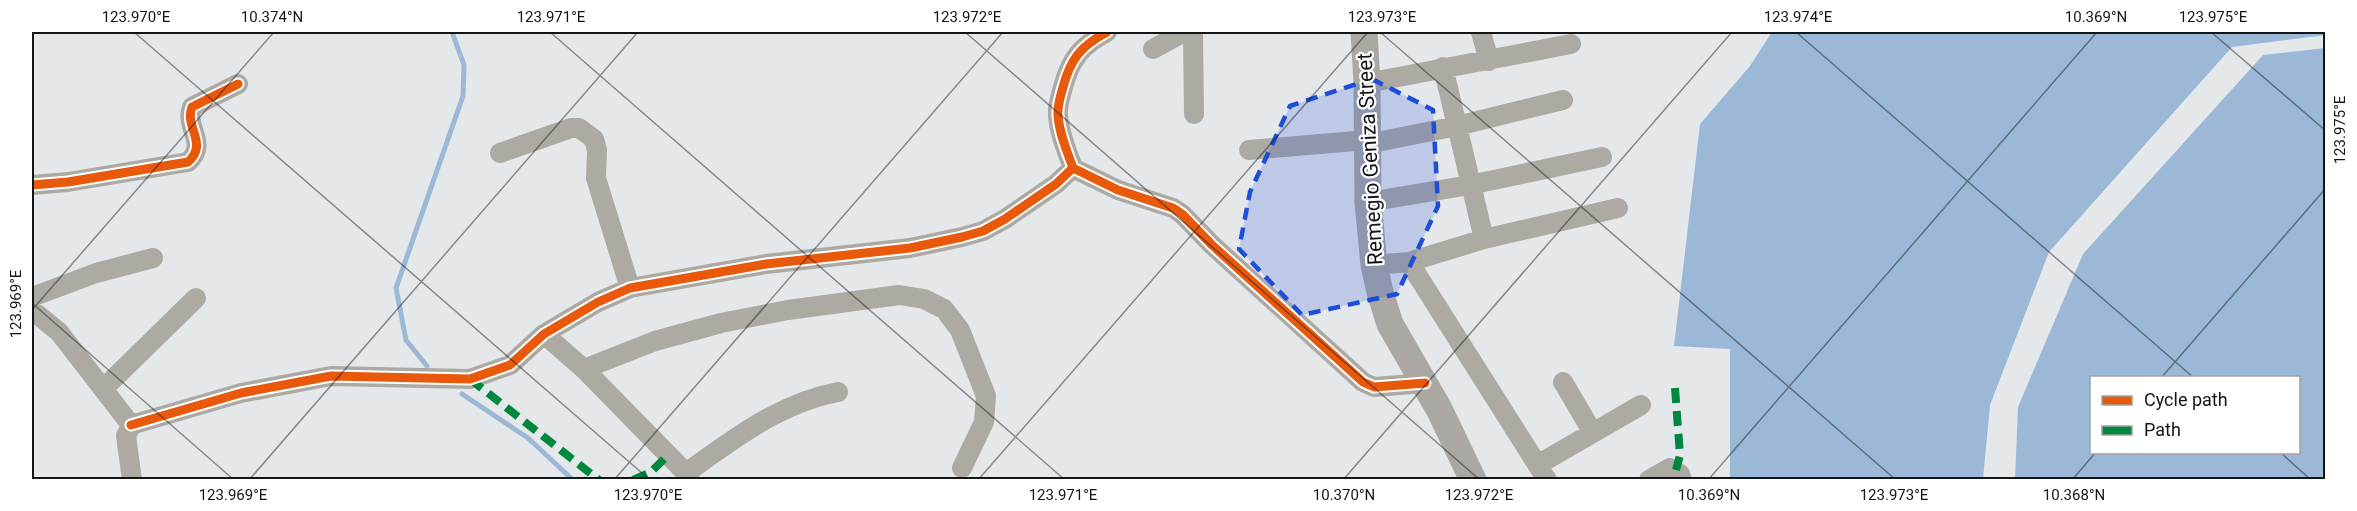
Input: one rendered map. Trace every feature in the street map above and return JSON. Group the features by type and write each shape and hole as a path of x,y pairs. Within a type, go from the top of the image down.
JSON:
{"street":[{"path":"1107,32 1077,53 1068,69 1061,94 1058,113 1063,141 1073,168 1118,190 1173,208 1182,214 1220,252 1363,382 1374,387 1425,383"},
{"path":"1153,49 1184,32"},
{"path":"1193,32 1194,114"},
{"name":"Remegio Geniza Street","path":"1364,32 1368,202 1374,266 1390,324 1425,383 1473,480"},
{"path":"1481,32 1489,61"},
{"path":"1367,83 1571,44"},
{"path":"1443,67 1484,239"},
{"path":"32,185 68,182 188,162 198,148 189,115 192,106 238,84"},
{"path":"1249,150 1367,142 1457,126 1563,100"},
{"path":"500,153 571,128 579,128 588,132 594,139 597,150 596,178 630,288"},
{"path":"1368,202 1470,185 1602,157"},
{"path":"132,480 126,436 131,425 242,393 331,376 470,379 510,365 544,334 598,302 630,288 766,264 910,248 962,237 983,231 1005,219 1056,184 1073,168"},
{"path":"1374,266 1409,262 1484,239 1618,208"},
{"path":"32,297 96,273 153,258"},
{"path":"1409,262 1543,472 1593,433 1641,405"},
{"path":"584,369 655,341 721,323 788,310 899,295 924,299 944,309 960,330 986,396 984,422 962,468"},
{"path":"103,389 196,298"},
{"path":"32,310 59,332 131,425"},
{"path":"544,334 584,369 688,476 752,425 816,397 838,392"},
{"path":"1563,382 1593,433"},
{"path":"1649,480 1670,468 1680,474 1682,480"}],"highlighted area":[{"path":"1372,79 1433,110 1438,206 1397,294 1302,315 1239,249 1250,192 1290,106"}],"water":[{"path":"1772,32 2325,32 2326,35 2232,47 2049,252 1990,405 1983,479 1730,479 1730,349 1674,346 1700,124 1750,66"},
{"path":"2325,48 2325,479 2015,479 2018,407 2083,254 2263,55"}],"waterway":[{"path":"427,366 406,340 396,288 463,96 464,65 452,32"},
{"path":"462,394 528,438 573,480"}],"marked path":[{"path":"470,379 599,480"},
{"path":"1675,388 1680,455 1676,470"},
{"path":"633,480 651,472 668,455"}],"cycle path":[{"path":"1107,32 1090,42 1078,54 1066,77 1060,97 1059,122 1073,168 1118,190 1173,208 1182,214 1212,245 1363,382 1374,387 1425,383"},
{"path":"32,185 68,182 188,162 196,148 190,115 192,107 238,84"},
{"path":"131,425 241,393 331,376 470,379 510,365 544,334 598,302 630,288 766,264 910,248 962,237 983,231 1005,219 1056,184 1073,168"}]}
